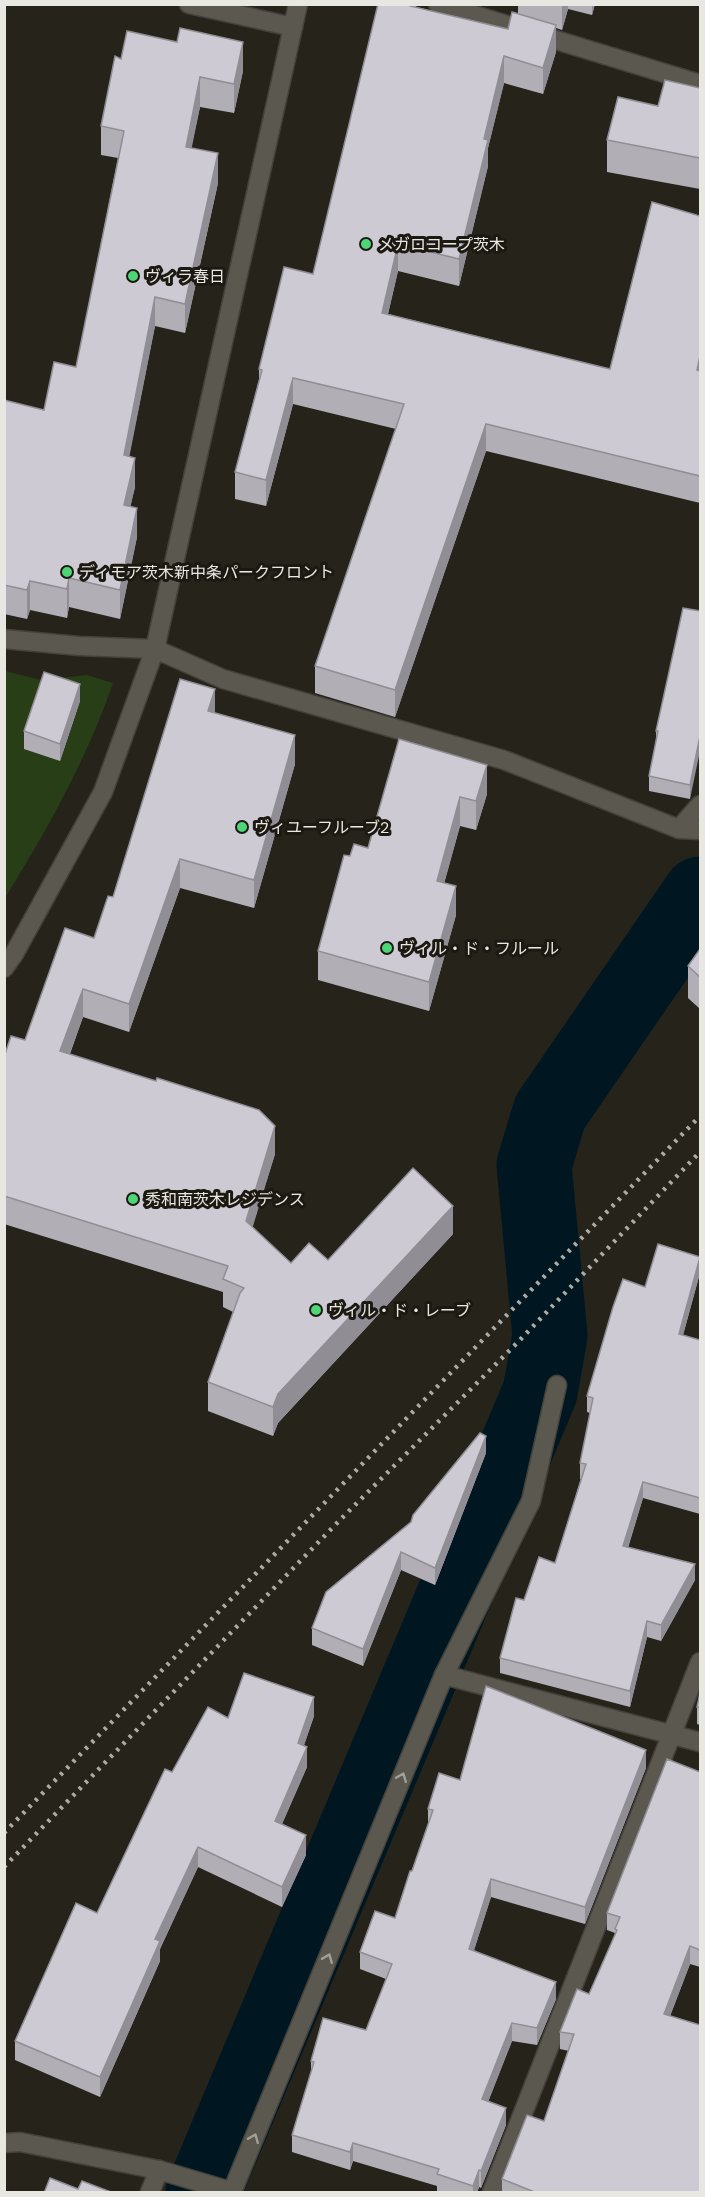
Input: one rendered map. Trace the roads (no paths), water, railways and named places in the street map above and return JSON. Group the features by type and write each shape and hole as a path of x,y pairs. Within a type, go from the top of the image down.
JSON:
{"street":[{"path":"189,4 293,27"},
{"path":"4,968 15,954 103,792 155,649 298,4"},
{"path":"438,4 700,84"},
{"path":"4,639 79,646 155,649 223,679 504,760 679,829 700,830"},
{"path":"679,829 700,805"},
{"path":"4,2144 20,2142 163,2172 232,2192 444,1676 531,1501 557,1384"},
{"path":"492,2193 700,1662"},
{"path":"444,1676 700,1742"},
{"path":"150,2193 163,2172"}],"waterway":[{"path":"203,2192 540,1392 550,1336 534,1165 550,1112 700,894"}],"railway":[{"path":"4,1833 700,1116"},
{"path":"4,1867 338,1522 517,1343 700,1152"}],"place":[{"name":"メガロコープ茨木","path":"366,244"},
{"name":"ヴィラ春日","path":"133,276"},
{"name":"ディモア茨木新中条パークフロント","path":"67,572"},
{"name":"ヴィユーフルーブ2","path":"242,827"},
{"name":"ヴィル・ド・フルール","path":"387,948"},
{"name":"秀和南茨木レジデンス","path":"133,1199"},
{"name":"ヴィル・ド・レーブ","path":"316,1310"}]}
